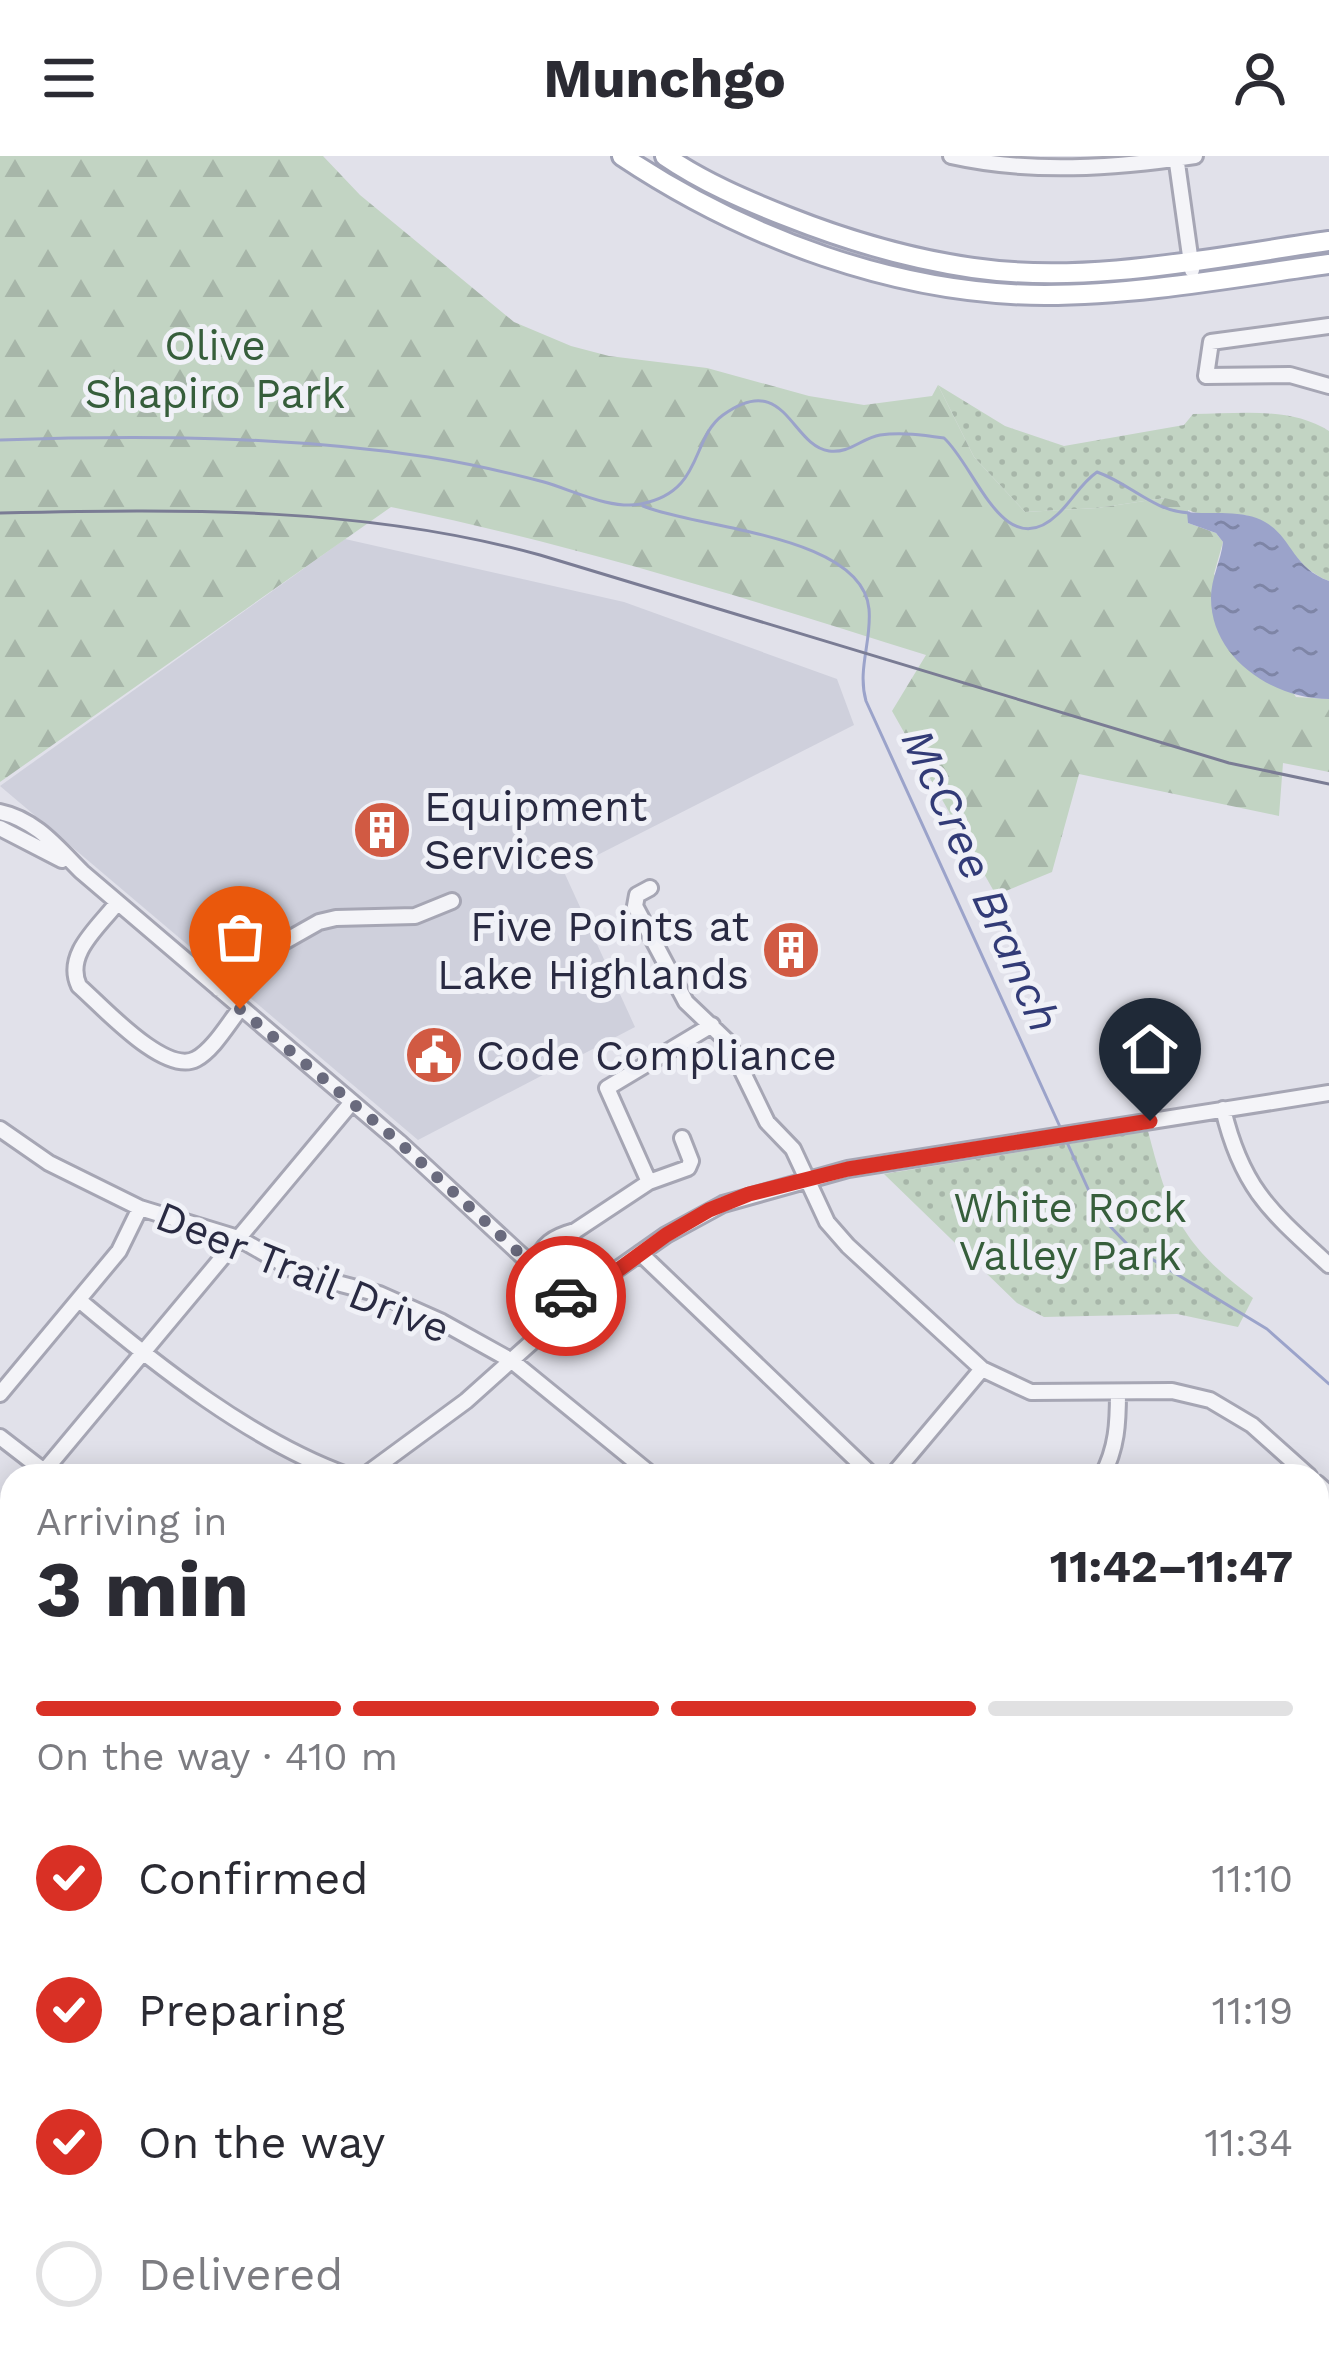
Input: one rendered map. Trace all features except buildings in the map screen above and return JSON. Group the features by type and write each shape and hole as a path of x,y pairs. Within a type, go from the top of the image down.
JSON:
{"main road":[{"path":"622,156 826,233 975,268 1021,271 1191,260 1329,241"},
{"path":"665,156 724,215 848,263 942,286 1040,296 1194,283 1329,264"},
{"path":"912,278 918,256"}],"street":[{"path":"951,156 1099,167 1195,156"},
{"path":"1176,158 1194,283"},
{"path":"1329,326 1211,342 1206,376 1290,375 1329,386"},
{"path":"0,812 35,827 117,903 352,1102 573,1303"},
{"path":"0,828 30,840 82,872"},
{"path":"650,888 637,895 635,906 686,1002 734,1052 767,1122 793,1149 837,1234 982,1369 1031,1392 1172,1391 1210,1400 1252,1425 1296,1464"},
{"path":"219,989 250,961 319,922 416,916 452,901"},
{"path":"117,903 76,956 75,977 79,986 137,1037 164,1058 192,1062 240,1009"},
{"path":"649,1182 607,1088 712,1025"},
{"path":"382,1464 512,1361 573,1303 640,1253 723,1204 807,1178 1329,1094"},
{"path":"50,1464 352,1102"},
{"path":"1223,1109 1245,1177 1270,1211 1329,1265"},
{"name":"Deer Trail Drive","path":"3,1138 140,1208 238,1238 299,1274 379,1294 412,1308 512,1361 638,1464"},
{"path":"534,1266 540,1249 556,1236 575,1231 649,1182 688,1168 691,1161 682,1138"},
{"path":"0,1394 119,1251 140,1208"},
{"path":"640,1253 860,1464"},
{"path":"79,1300 232,1416 326,1464"},
{"path":"902,1464 982,1369"},
{"path":"1108,1464 1114,1452 1118,1392"},
{"path":"0,1437 35,1464"}],"shaded area":[{"path":"345,539 624,602 837,679 854,725 564,872 635,1027 418,1140 0,786"}],"green space":[{"name":"Olive Shapiro Park","path":"0,156 323,156 360,195 514,322 571,346 609,356 707,368 809,396 864,405 932,396 938,385 974,457 1025,512 1165,498 1188,504 1188,523 1216,533 1223,542 1214,574 1296,697 1329,699 1329,772 1283,763 1279,816 1079,774 1052,872 996,895 892,711 926,655 594,555 391,507 0,782"},
{"path":"938,385 1005,426 1064,446 1184,425 1193,414 1263,413 1314,423 1329,431 1329,581 1307,567 1271,530 1245,515 1204,515 1165,498 1025,512 974,457"},
{"name":"White Rock Valley Park","path":"1148,1131 1182,1226 1210,1261 1253,1298 1238,1327 1177,1314 1044,1317 1017,1303 884,1174"}],"water":[{"path":"1187,512 1257,518 1274,528 1307,568 1329,581 1329,699 1287,692 1234,657 1214,620 1211,598 1223,542 1216,533 1188,523"}],"waterway":[{"path":"0,440 214,439 375,450 486,468 629,505 661,498 676,488 713,425 744,403 761,401 774,405 805,437 829,451 880,435 944,438 993,506 1022,528 1039,527 1058,514 1097,472 1164,507 1189,513"},
{"name":"McCree Branch","path":"643,506 809,550 838,565 860,584 869,609 863,678 866,701 1061,1129"},
{"name":"McCree Branch","path":"1065,1138 1094,1202 1127,1244 1267,1329 1329,1384"}],"tram line":[{"path":"0,513 272,514 406,527 473,539 540,555 1229,763 1329,784"}],"way so far":[{"path":"240,1009 399,1142 566,1296"}],"place":[{"name":"Equipment Services","path":"382,830"},
{"name":"Five Points at Lake Highlands","path":"791,950"},
{"name":"Code Compliance","path":"434,1055"}],"route":[{"path":"566,1296 573,1303 666,1235 749,1194 848,1169 1150,1121"}]}
